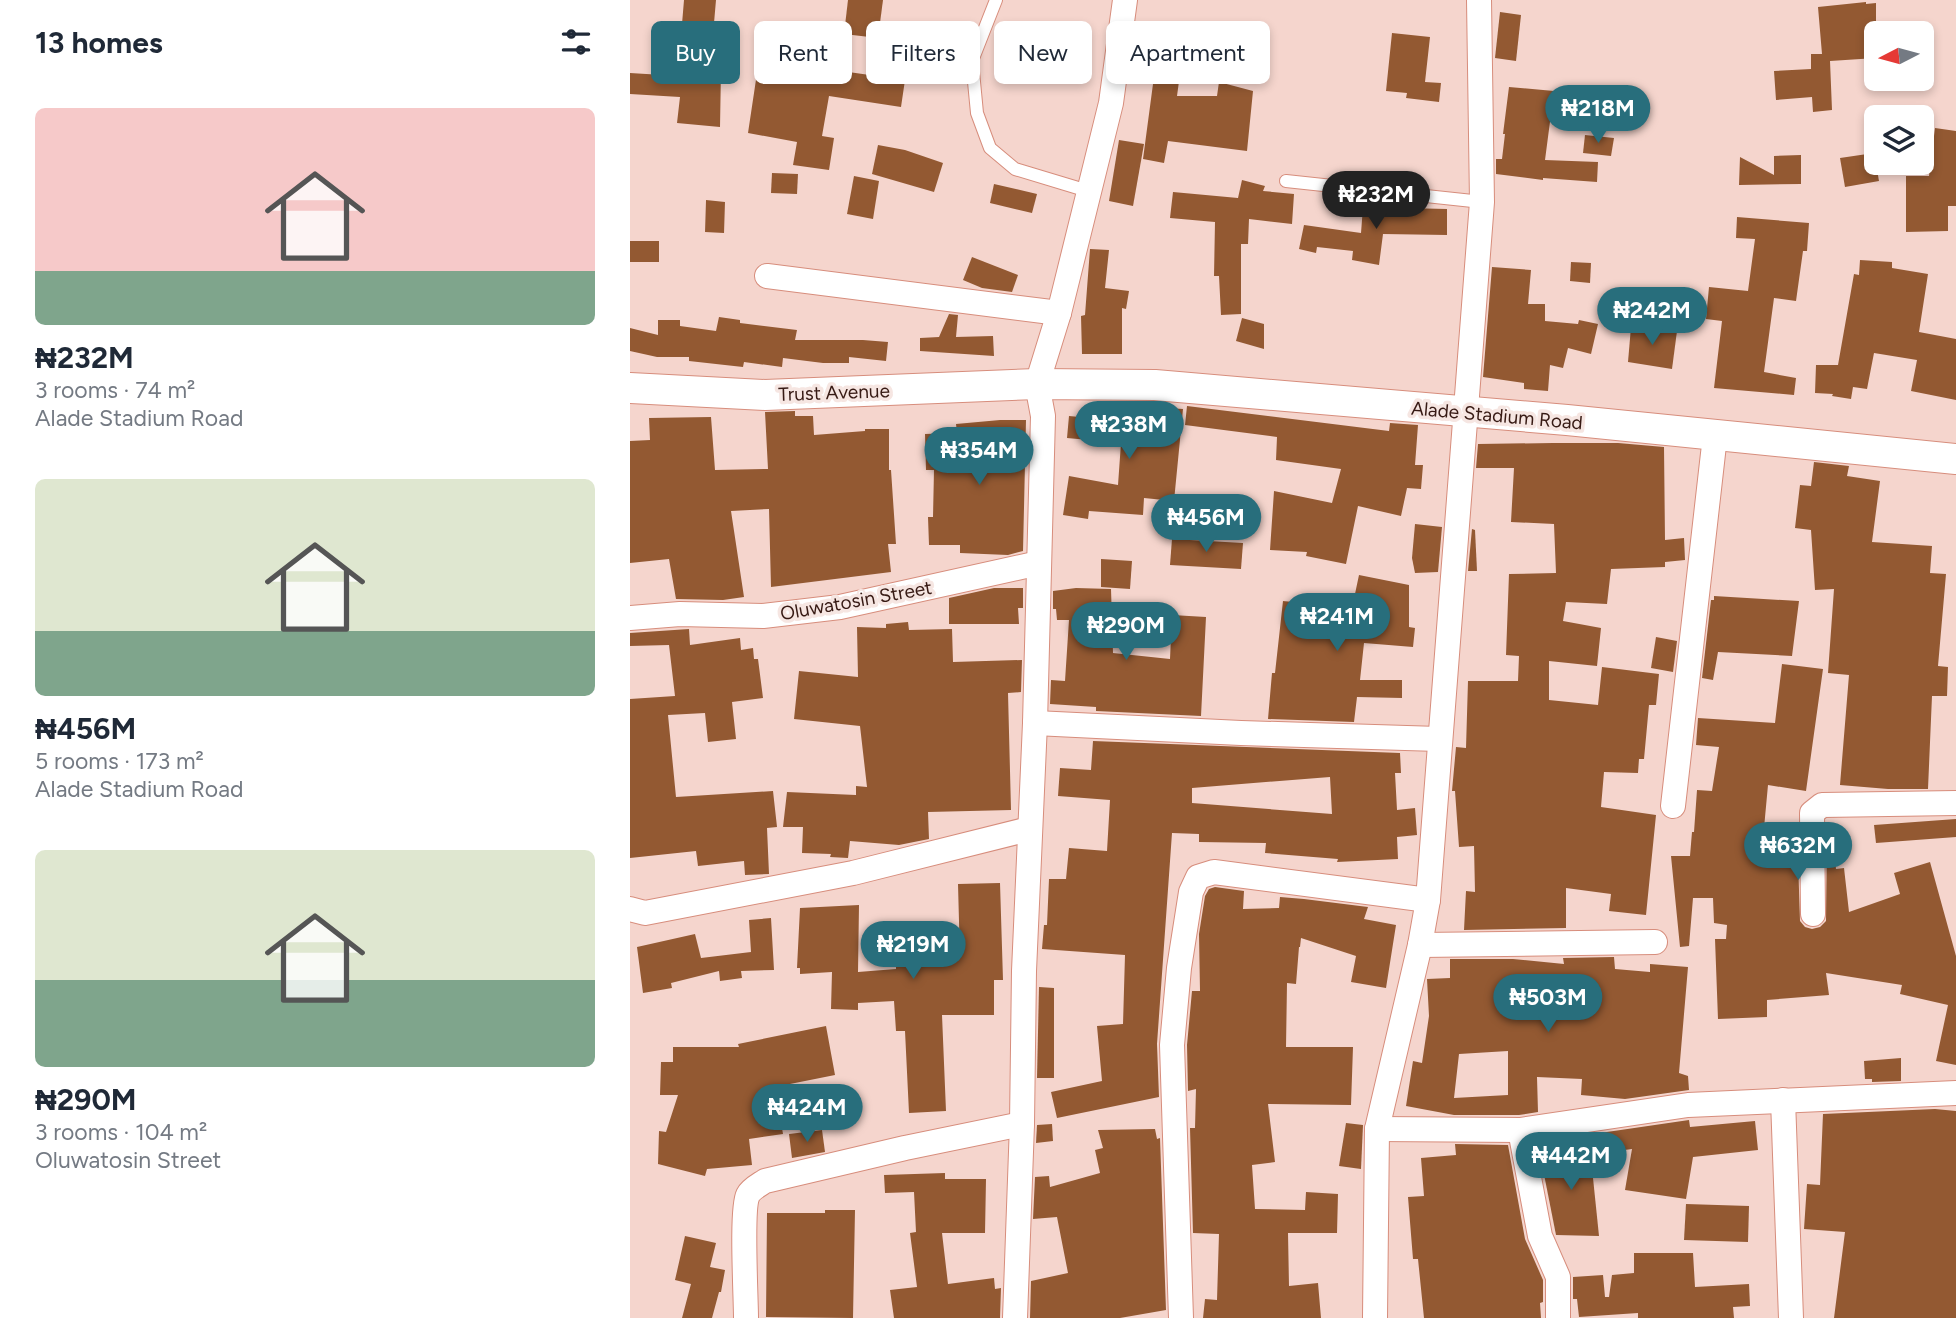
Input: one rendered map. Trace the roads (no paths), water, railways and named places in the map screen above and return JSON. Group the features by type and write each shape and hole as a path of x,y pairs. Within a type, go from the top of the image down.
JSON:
{"street":[{"path":"1015,1318 1043,416 1037,384 1059,313 1111,103 1125,0"},
{"path":"1375,1318 1377,1129 1428,900 1467,412 1482,202 1479,0"},
{"path":"767,276 1059,313"},
{"name":"Alade Stadium Road","path":"1037,384 1155,385 1956,459"},
{"name":"Trust Avenue","path":"630,388 765,395 1037,384"},
{"path":"1673,806 1714,436"},
{"name":"Oluwatosin Street","path":"630,618 680,614 763,616 840,607 1039,564"},
{"path":"1035,723 1439,739"},
{"path":"1813,914 1812,813 1816,807 1822,804 1955,798"},
{"path":"630,909 645,913 853,873 1029,829"},
{"path":"1181,1318 1172,1045 1185,930 1191,892 1198,877 1214,872 1428,900"},
{"path":"1419,945 1655,942"},
{"path":"1377,1129 1520,1130 1688,1105 1956,1093"},
{"path":"1783,1100 1791,1318"},
{"path":"746,1318 745,1215 747,1196 755,1187 765,1181 1022,1124"},
{"path":"1520,1130 1540,1236 1558,1277 1558,1318"}],"lane":[{"path":"996,0 972,61 977,113 990,148 1015,169 1088,191"},
{"path":"1286,181 1482,202"}]}
